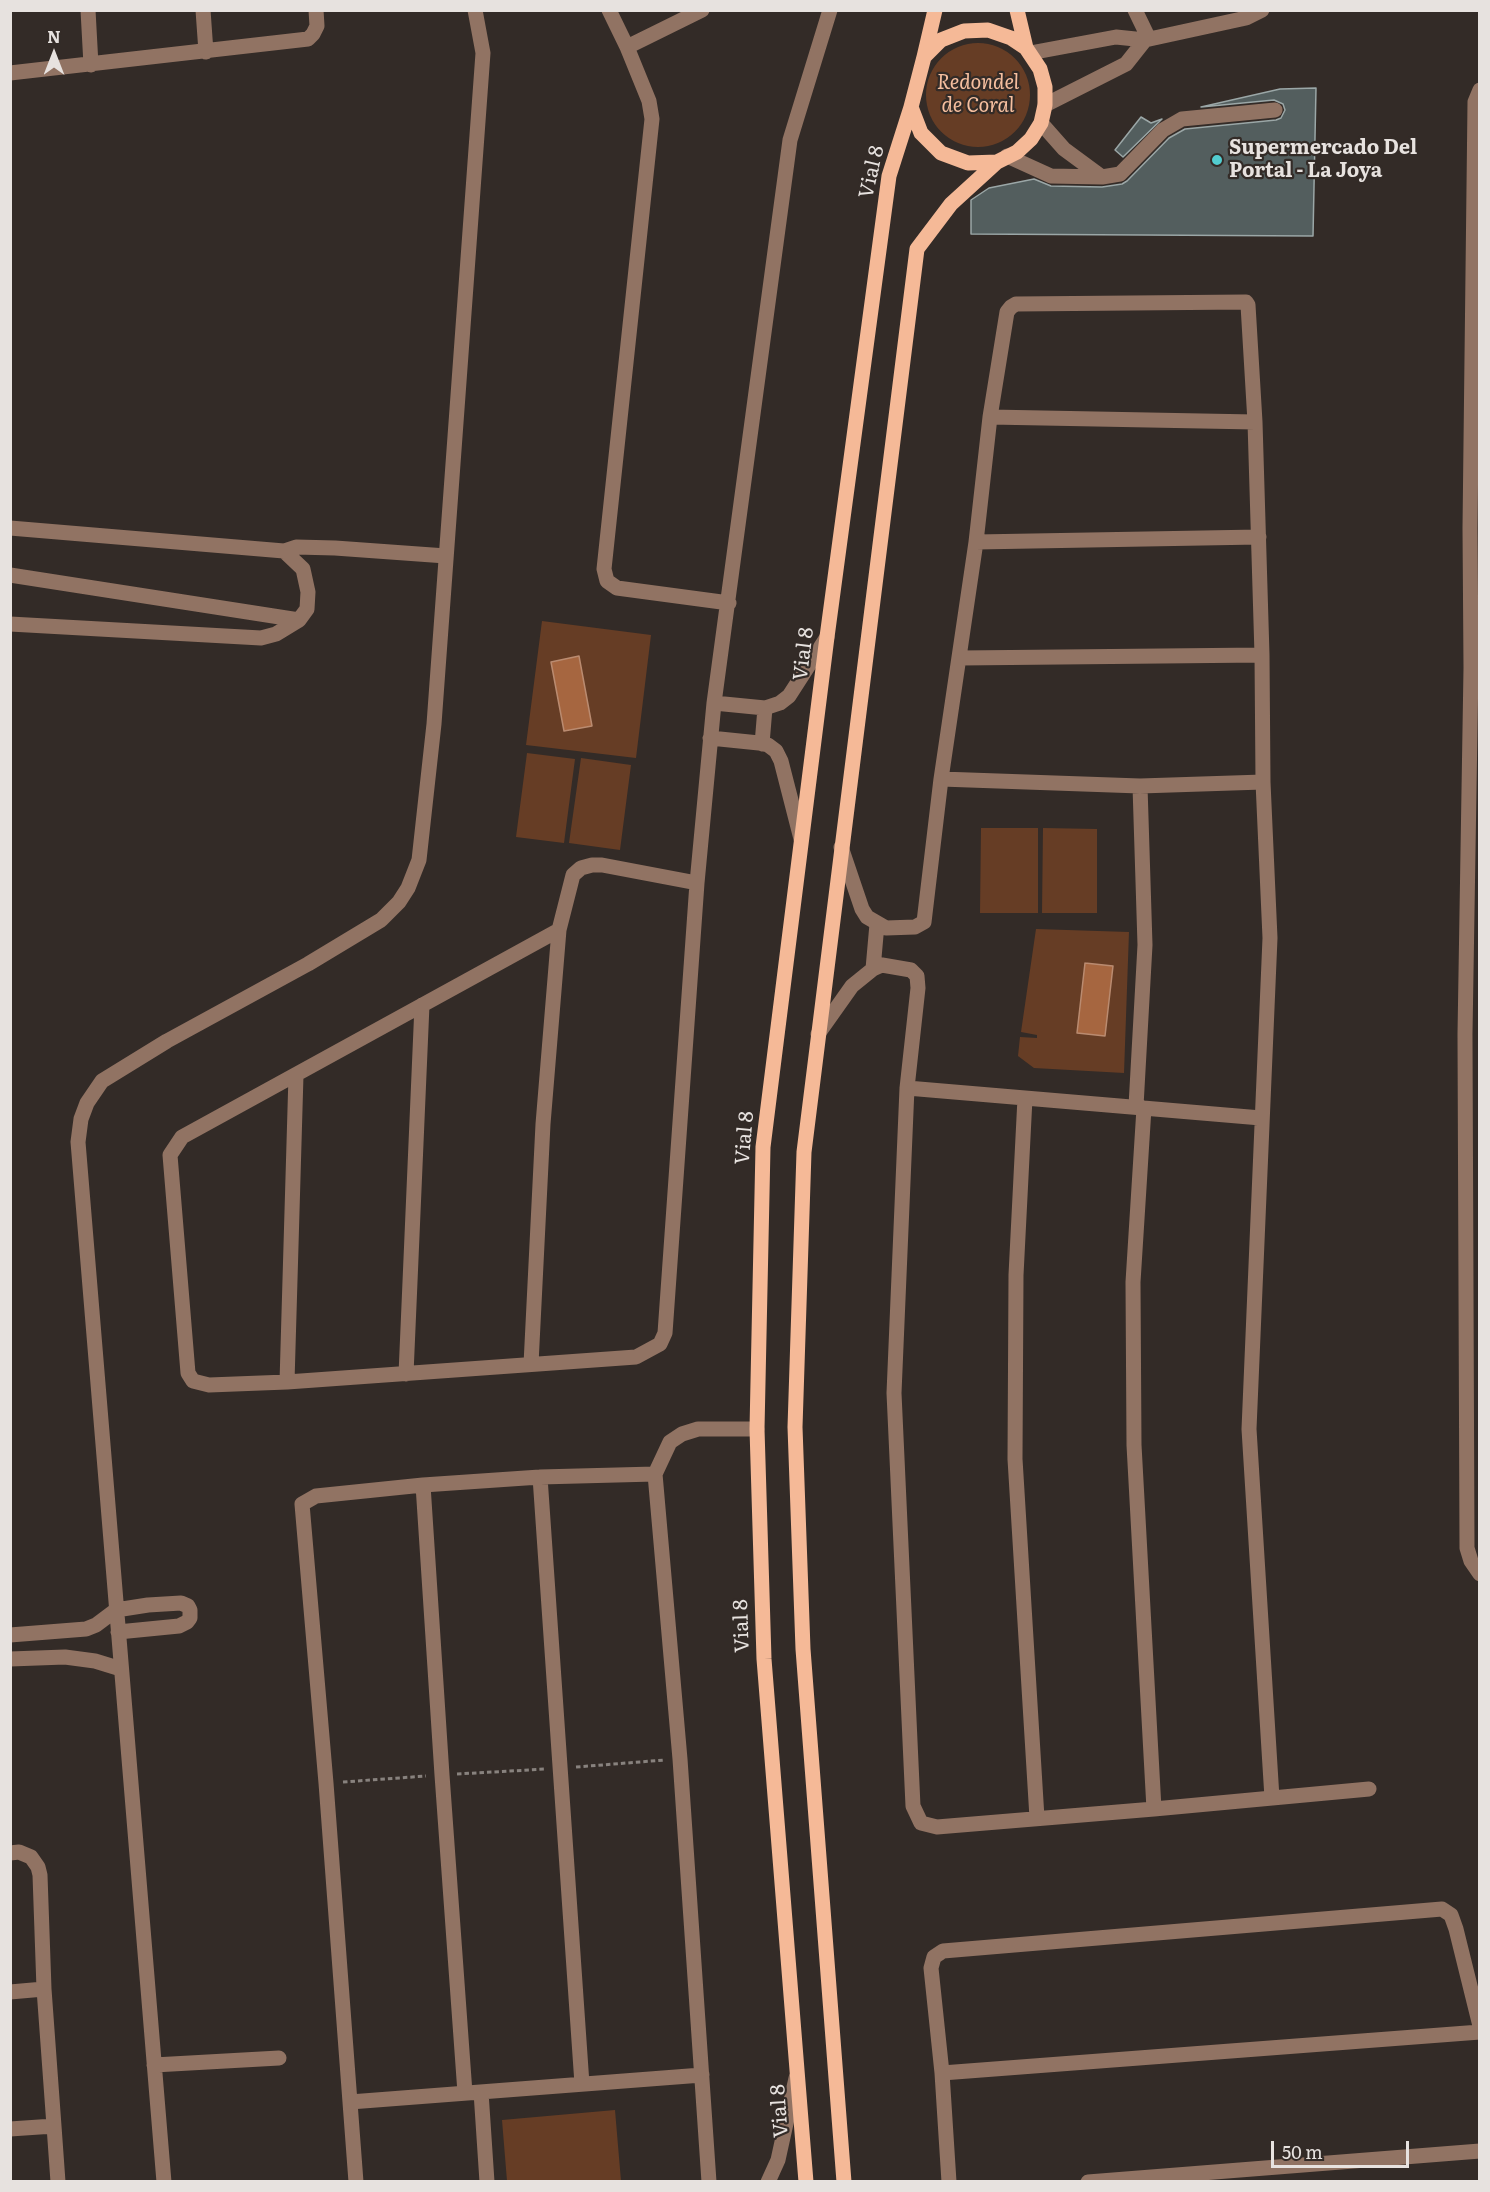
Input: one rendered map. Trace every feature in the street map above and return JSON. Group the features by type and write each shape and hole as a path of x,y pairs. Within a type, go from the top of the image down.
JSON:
{"main road":[{"path":"935,10 911,107 921,133 942,153 968,164 1002,159"},
{"path":"844,2181 803,1649 795,1427 804,1152 917,249 951,204 1002,159 1017,152 1031,139 1041,123 1046,105 1046,87 1040,69 1028,51 1017,10"},
{"path":"924,57 941,40 964,31 988,30 1011,38 1028,51"},
{"name":"Vial 8","path":"806,2181 764,1659 757,1429 763,1147 827,637 889,176 911,107"}],"street":[{"path":"88,10 91,65"},
{"path":"203,10 206,52"},
{"path":"10,73 308,39 317,26 316,10"},
{"path":"164,2181 78,1142 81,1119 87,1103 102,1081 167,1041 309,964 381,920 399,902 408,888 419,860 424,827 446,556 483,52 476,10"},
{"path":"609,10 649,101 652,118 604,569 607,581 617,588 729,603"},
{"path":"627,47 702,10"},
{"path":"559,930 182,1137 170,1155 188,1373 194,1382 209,1385 287,1382 636,1357 660,1344 665,1333 697,883 714,703 790,140 830,10"},
{"path":"1135,10 1147,40"},
{"path":"1028,51 1116,37 1147,40 1246,18 1262,10"},
{"path":"1046,105 1126,64 1147,40"},
{"path":"1479,90 1475,102 1473,1440 1467,1548 1471,1561 1479,1574"},
{"path":"1002,159 1051,176 1102,177 1120,174 1163,130 1182,119 1275,110"},
{"path":"1041,123 1064,149 1102,177"},
{"path":"841,847 862,909 867,917 885,928 903,929 915,927 924,922 976,542 990,417 1007,312 1016,304 1243,300 1248,305 1255,422 1262,655 1263,782 1270,938 1249,1429 1272,1798"},
{"path":"990,417 1255,422"},
{"path":"10,528 284,550 335,548 446,556"},
{"path":"976,542 1259,537"},
{"path":"10,624 261,638 276,634 299,620 307,609 309,591 303,569 284,550"},
{"path":"10,575 299,620"},
{"path":"714,703 765,708 780,703 789,696 827,637"},
{"path":"960,658 1262,655"},
{"path":"762,744 765,708"},
{"path":"711,738 762,744 776,751 781,761 801,839"},
{"path":"942,779 1140,786 1263,782"},
{"path":"1140,786 1145,945 1133,1282 1134,1445 1154,1809"},
{"path":"531,1364 543,1124 559,930 573,875 581,868 592,864 602,864 697,883"},
{"path":"873,969 877,924"},
{"path":"818,1035 852,987 873,969 882,965 911,970 917,976 918,988 907,1088 894,1393 913,1806 921,1823 937,1827 1369,1789"},
{"path":"406,1374 422,1005"},
{"path":"287,1382 296,1075"},
{"path":"907,1088 1261,1118"},
{"path":"1025,1098 1016,1275 1015,1459 1037,1818"},
{"path":"709,2181 680,1759 655,1474 670,1442 682,1434 698,1429 757,1429"},
{"path":"356,2181 302,1504 316,1496 423,1485 655,1474"},
{"path":"540,1478 582,2084"},
{"path":"423,1485 442,1775 473,2092 487,2181"},
{"path":"10,1635 86,1629 96,1625 116,1610 181,1602 190,1610 190,1618 179,1626 118,1632"},
{"path":"46,1632 48,1657"},
{"path":"10,1659 48,1657 95,1661 121,1669"},
{"path":"10,1853 19,1852 31,1857 40,1875 44,1989 58,2181"},
{"path":"949,2181 942,2073 931,1968 934,1957 943,1951 1442,1909 1451,1915 1456,1929 1479,2026"},
{"path":"10,1992 44,1989"},
{"path":"942,2073 1479,2032"},
{"path":"154,2065 279,2058"},
{"path":"768,2181 778,2160 798,2066"},
{"path":"350,2102 702,2074"},
{"path":"10,2129 54,2126"},
{"path":"1088,2181 1479,2151"}],"path":[{"path":"326,1783 680,1759"}],"green space":[{"name":"Redondel de Coral","path":"978,43 998,47 1015,58 1026,75 1030,95 1026,115 1015,132 998,143 978,147 958,143 941,132 930,115 926,95 930,75 941,58 958,47"},
{"path":"542,621 651,635 636,758 526,745"},
{"path":"527,753 575,759 564,843 516,837"},
{"path":"581,758 631,765 620,850 569,843"},
{"path":"981,828 1038,828 1038,913 980,913"},
{"path":"1043,828 1097,829 1097,913 1042,913"},
{"path":"1036,929 1129,932 1124,1073 1034,1068 1018,1056 1020,1037 1037,1038 1037,1035 1021,1032"},
{"path":"615,2110 621,2181 507,2181 502,2120"}],"shaded area":[{"path":"579,656 592,726 564,731 551,662"},
{"path":"1085,963 1113,966 1105,1036 1077,1033"}],"building":[{"name":"Supermercado Del Portal - La Joya","path":"1316,88 1313,236 971,234 971,200 989,188 1034,179 1051,186 1102,187 1122,184 1169,138 1185,129 1276,120 1281,118 1285,110 1283,104 1274,100 1201,107 1280,89"},
{"path":"1141,117 1151,123 1162,119 1123,157 1115,150"}],"place":[{"name":"Supermercado Del Portal - La Joya","path":"1217,160"}]}
